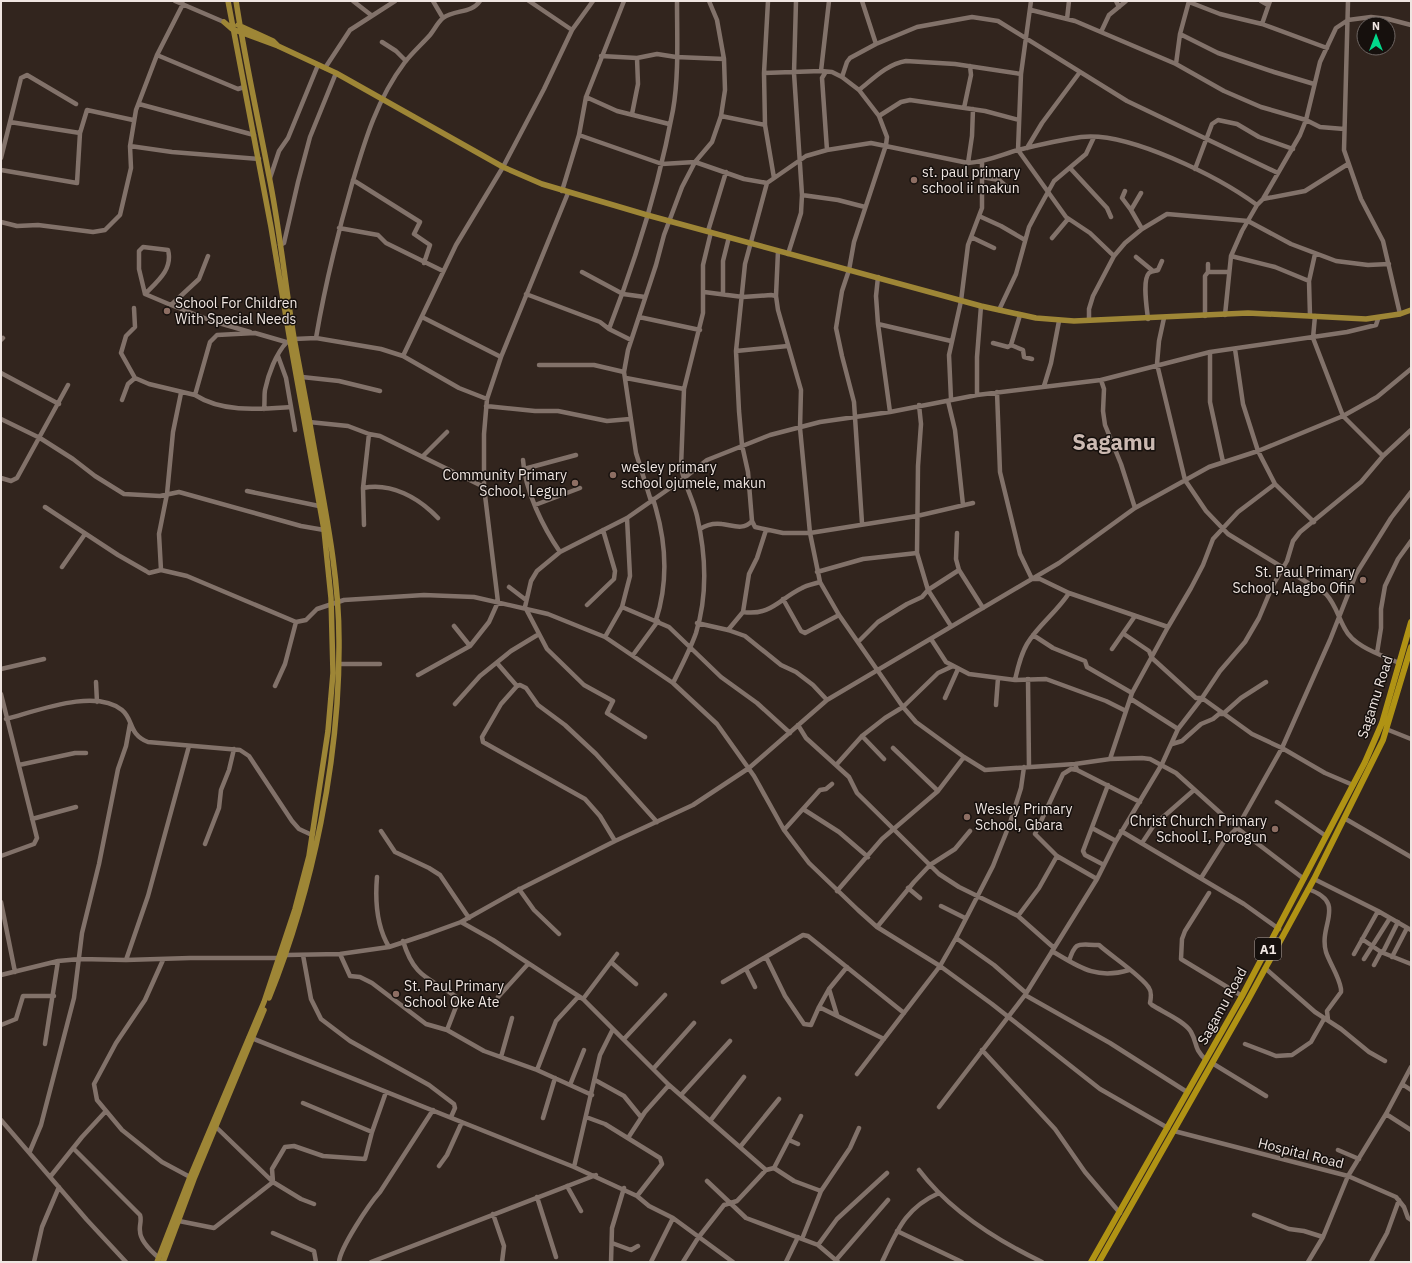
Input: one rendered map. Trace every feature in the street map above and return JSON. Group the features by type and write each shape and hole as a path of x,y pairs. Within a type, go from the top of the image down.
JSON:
{"highway":[{"name":"Sagamu Road","path":"1091,1262 1171,1129 1187,1092 1209,1061 1353,785 1382,723 1411,622"},
{"name":"Sagamu Road","path":"1099,1262 1209,1061 1265,968 1314,879 1383,740 1411,647"},
{"path":"1291,904 1298,907"}],"main road":[{"path":"159,1261 179,1220 251,1038 296,909 309,856 328,730 333,673 331,604 324,530 259,158 232,30 228,1"},
{"path":"159,1261 190,1176 286,955 313,857 336,723 339,664 338,601 329,523 309,422 302,377 290,341 280,245 270,178 240,33 236,1"},
{"path":"238,16 251,34"},
{"path":"224,22 231,22 251,34"},
{"path":"224,22 232,30 273,41 278,46 383,98 524,178 568,193 750,242 788,254 878,277 960,301 1020,315 1059,320 1148,319 1248,313 1378,319 1411,310"},
{"path":"243,47 251,34"}],"street":[{"path":"175,1 224,22"},
{"path":"353,1 371,15"},
{"path":"325,68 350,30 371,15 395,1"},
{"path":"434,1 443,18"},
{"path":"316,338 328,272 339,228 365,137 383,98 406,61 443,18 459,10 464,12 471,9 480,1"},
{"path":"529,1 572,30"},
{"path":"403,356 456,245 503,167 544,89 572,30 593,1"},
{"path":"562,191 579,135 586,97 624,1"},
{"path":"609,329 622,294 662,164 673,110 677,1"},
{"path":"633,655 657,620 664,592 665,569 659,517 636,454 624,372 631,340 682,187 695,162 712,142 721,116 725,90 724,59 717,20 709,1"},
{"path":"768,1 764,73 765,125 774,178"},
{"path":"788,254 801,213 802,195 794,73 796,1"},
{"path":"827,150 822,78 829,1"},
{"path":"862,1 876,44"},
{"path":"1031,1 1031,10 1021,74 1018,150 1048,194 1068,219 1090,233 1114,256"},
{"path":"1067,19 1069,1"},
{"path":"1116,1 1119,7"},
{"path":"1101,32 1109,15 1126,1"},
{"path":"1176,64 1180,34 1189,1 1220,14 1262,24 1327,48"},
{"path":"1261,1 1269,3 1262,24"},
{"path":"1348,1 1344,150 1361,199 1383,241 1400,314"},
{"path":"1,222 17,226 38,225 93,232 105,230 120,215 124,204 131,168 130,146 133,120 157,55 183,4"},
{"path":"1031,10 1075,20 1176,64 1224,92 1261,107 1306,120 1328,129 1344,129"},
{"path":"842,77 847,62 850,58 876,44 917,28 972,16 998,21 1127,101 1278,173"},
{"path":"1225,315 1231,256 1236,241 1257,205 1263,199 1293,150 1306,120 1320,62 1336,28 1348,20 1371,18 1388,19 1411,25"},
{"path":"1180,34 1218,52 1274,72 1314,84"},
{"path":"382,42 396,51 406,61"},
{"path":"601,56 637,58 651,54 676,57 724,59"},
{"path":"157,55 238,89 244,87"},
{"path":"632,114 638,84 637,58"},
{"path":"859,90 886,68 898,62 917,61 970,66 1021,74"},
{"path":"270,178 279,151 288,138 318,65"},
{"path":"964,108 971,76 970,66"},
{"path":"764,73 832,72 842,77 859,90 879,116 887,138 854,242 849,270 842,291 836,328 854,402 854,417 858,432 862,523"},
{"path":"1026,148 1042,123 1080,72"},
{"path":"1,158 21,78 26,74 76,104"},
{"path":"280,245 284,243 310,137 336,74"},
{"path":"586,97 617,111 669,124"},
{"path":"879,116 905,101 973,109 1019,120"},
{"path":"138,104 254,134"},
{"path":"968,163 972,136 973,109"},
{"path":"1,170 76,183 80,133 87,110 133,120"},
{"path":"721,116 765,125"},
{"path":"1196,170 1212,124 1218,120 1225,120 1237,124 1259,137 1293,150"},
{"path":"10,122 80,133"},
{"path":"579,135 662,164 695,162 744,178 767,183"},
{"path":"973,503 917,516 862,523 810,532 784,533 766,530 756,527 752,521 748,472 742,445 736,350 750,242 767,183 806,156 827,150 871,143 968,163 982,162 1026,148 1082,137 1094,137 1130,143 1196,170 1238,191 1257,205"},
{"path":"999,310 1016,274 1025,240 1032,222 1054,181 1086,154 1094,137"},
{"path":"130,146 172,152 259,158"},
{"path":"963,505 955,430 950,400 949,355 960,301 963,273 971,237 979,216 983,198 982,162"},
{"path":"1263,199 1305,191 1348,164"},
{"path":"1070,168 1107,208 1111,217"},
{"path":"673,683 696,632 704,590 705,570 700,529 695,507 683,479 681,467 684,389 700,330 704,292 703,265 726,172"},
{"path":"982,177 999,180 1007,187"},
{"path":"353,180 420,222 414,234 430,245 424,263"},
{"path":"1125,191 1123,201 1131,210 1142,229"},
{"path":"418,675 470,646 489,622 498,602 484,487 484,434 486,406 501,357 568,193"},
{"path":"1131,210 1141,193"},
{"path":"802,195 838,200 865,207"},
{"path":"1089,320 1089,309 1093,296 1114,256 1125,242 1142,229 1161,216 1172,213 1248,221 1273,235 1315,254 1340,262 1368,265 1389,264"},
{"path":"979,216 1001,226 1025,240"},
{"path":"1052,238 1068,219"},
{"path":"339,228 378,235 386,243 443,271"},
{"path":"723,294 723,261 728,237"},
{"path":"971,237 994,248"},
{"path":"146,294 165,273 170,258 168,250 143,247 139,251 139,270 146,294 212,321 255,333 290,341 316,338 361,344 403,356 459,388 488,399"},
{"path":"778,251 776,296 778,310 801,390 800,428 810,532 817,572 820,582 839,615 903,707 926,730 985,770 1075,764 1110,759 1142,758 1162,764 1176,773 1262,849 1304,879"},
{"path":"1315,254 1309,281 1313,338 1343,416 1383,456"},
{"path":"171,305 199,279 208,256"},
{"path":"1231,256 1275,267 1309,281"},
{"path":"1136,257 1153,271"},
{"path":"1148,319 1146,301 1147,275 1158,270 1162,261"},
{"path":"1204,316 1205,276 1208,272 1208,264"},
{"path":"582,272 622,294 645,297"},
{"path":"1208,272 1229,272"},
{"path":"878,277 876,296 878,324 890,412"},
{"path":"704,292 742,297 771,294 776,296"},
{"path":"526,294 600,322 609,329 631,340"},
{"path":"977,395 977,357 982,306"},
{"path":"134,308 135,327 126,336 121,353 135,378 181,393 195,395 201,400 233,407 250,410 292,408"},
{"path":"1011,345 1020,315"},
{"path":"422,317 501,357"},
{"path":"639,317 700,330"},
{"path":"1164,318 1159,341 1157,364 1185,480 1206,511 1221,529 1326,594 1335,606 1346,631 1353,639 1376,653 1400,663"},
{"path":"645,737 607,713 613,701 584,684 547,649 525,607 526,600 531,581 537,572 560,552 627,518 683,479 707,460 742,445 820,422 890,412 919,405 997,392 1102,380 1157,364 1210,352 1347,332 1376,325 1378,319"},
{"path":"1044,386 1051,363 1059,320"},
{"path":"878,324 951,341"},
{"path":"195,395 210,342 213,337 223,333 255,333"},
{"path":"264,409 265,391 278,356 290,341"},
{"path":"993,343 1008,347 1011,345 1023,350 1024,357 1032,359"},
{"path":"736,350 788,346"},
{"path":"1235,349 1242,404 1258,451 1274,484 1314,522"},
{"path":"1210,352 1210,402 1223,462"},
{"path":"278,356 286,378 295,430"},
{"path":"539,365 594,365 624,372"},
{"path":"286,955 340,954 389,947 461,922 519,889 615,841 693,805 749,768 827,700 877,669 931,639 1059,563 1135,508 1185,480 1223,462 1258,451 1343,416 1377,397 1411,369"},
{"path":"1,373 59,404"},
{"path":"302,377 339,381 380,391"},
{"path":"122,400 128,384 135,378"},
{"path":"626,378 684,389"},
{"path":"1102,380 1104,389 1102,411 1105,425 1121,464 1135,508"},
{"path":"1,478 11,481 17,478 59,404 68,385"},
{"path":"997,392 1000,472 1020,554 1032,579"},
{"path":"161,570 159,534 167,494 173,432 181,393"},
{"path":"919,405 921,424 917,553 928,590 951,626"},
{"path":"486,406 535,411 558,411 607,421 630,419"},
{"path":"1,419 40,438 124,494 160,496 179,492 301,526 324,530"},
{"path":"309,422 348,426 368,434 391,440 484,487"},
{"path":"423,456 447,432"},
{"path":"939,1107 1026,993 1097,879 1116,841 1162,764 1178,729 1202,698 1220,671 1244,642 1259,618 1282,567 1287,560 1293,541 1300,532 1361,482 1383,456 1410,433"},
{"path":"364,525 363,488 368,434"},
{"path":"524,469 576,455"},
{"path":"523,460 524,469 535,505 546,531 560,552"},
{"path":"1110,759 1132,696 1168,627 1191,588 1213,539 1238,512 1274,484"},
{"path":"363,488 375,485 408,495 426,506 438,518"},
{"path":"535,505 580,488"},
{"path":"247,492 319,506"},
{"path":"1201,878 1225,840 1237,828 1282,748 1330,640 1356,574 1391,518 1411,492"},
{"path":"45,507 85,534 146,571 153,572 161,570 187,576 296,622 285,664 275,686"},
{"path":"605,637 622,607 630,576 627,518"},
{"path":"700,529 707,524 745,526 752,521"},
{"path":"587,605 614,579 614,565 603,530"},
{"path":"728,630 743,612 749,574 757,558 766,530"},
{"path":"957,532 956,559 959,570 983,608"},
{"path":"62,567 85,534"},
{"path":"1376,653 1381,628 1381,609 1385,586 1398,559 1411,540"},
{"path":"817,572 863,559 917,553"},
{"path":"858,642 878,622 907,604 922,597 928,590 959,570"},
{"path":"1032,579 1040,579 1069,593 1168,627"},
{"path":"743,612 763,612 772,609 783,599 802,588 820,582"},
{"path":"509,587 526,600"},
{"path":"1015,680 1019,660 1033,636 1062,604 1069,593"},
{"name":"Hospital Road","path":"296,622 306,620 317,609 338,601 350,599 424,595 474,597 525,607 569,621 605,637 673,683 717,724 749,768 784,830 809,863 877,927 940,966 1100,1090 1171,1129 1348,1176 1386,1114 1411,1067"},
{"path":"783,599 800,631 805,633 839,615"},
{"path":"622,607 644,617 657,620 669,627 722,677 756,703 790,733"},
{"path":"1112,649 1124,634 1135,616"},
{"path":"697,623 728,630 745,636 781,665 796,672 813,684 827,700"},
{"path":"454,626 470,646"},
{"path":"455,704 480,676 511,651 538,634"},
{"path":"1124,634 1149,651 1152,658 1196,698 1202,698 1252,734 1282,748 1325,773 1353,785"},
{"path":"1033,636 1053,648 1085,661 1087,666 1178,729"},
{"path":"931,639 946,662 969,674 1015,680 1046,679 1106,701 1126,711"},
{"path":"1,670 44,659"},
{"path":"498,663 517,686"},
{"path":"339,664 380,664"},
{"path":"836,764 862,736 885,718 903,707 930,679 938,673 953,666"},
{"path":"945,698 958,669"},
{"path":"996,705 998,678"},
{"path":"1028,679 1029,767"},
{"path":"96,682 97,702"},
{"path":"1172,744 1182,741 1201,724 1213,719 1219,714 1223,714 1241,698 1266,682"},
{"path":"615,841 600,816 585,799 483,742 482,737 501,704 520,684 538,705 565,725 596,754 657,822"},
{"path":"1,694 37,841 15,852 1,856"},
{"path":"6,719 74,702 97,702 114,705 120,709 125,713 138,737 148,742 240,750 249,756 292,821 299,829 312,835"},
{"path":"30,1152 41,1125 74,998 82,933 99,864 118,769 126,746 130,724"},
{"path":"798,725 806,738 824,756 836,764 849,777 857,793 939,874 1018,916 1053,949 1084,970 1110,974 1129,970"},
{"path":"1386,728 1411,739"},
{"path":"862,736 884,759"},
{"path":"126,960 148,896 190,746"},
{"path":"893,748 938,791"},
{"path":"205,844 219,808 221,790 234,749"},
{"path":"19,765 75,753 86,753"},
{"path":"837,891 894,829 938,791 964,757"},
{"path":"1075,764 1077,770"},
{"path":"857,1074 940,966 956,938 993,866 1010,823 1021,788 1024,767"},
{"path":"1097,879 1057,856 1035,834 1063,774 1071,769 1077,770 1140,802"},
{"path":"784,830 820,790 826,789 832,784"},
{"path":"1104,865 1083,853 1108,785"},
{"path":"1142,843 1154,825 1194,790"},
{"path":"1278,802 1326,836"},
{"path":"32,819 76,807"},
{"path":"803,809 839,832 868,857"},
{"path":"1344,818 1411,857"},
{"path":"1092,828 1116,841"},
{"path":"381,831 395,852 429,868 440,875 469,918"},
{"path":"877,927 908,888 930,865 955,849 970,831"},
{"path":"1122,831 1201,878 1279,929"},
{"path":"1018,916 1039,888 1057,856"},
{"path":"377,877 375,896 382,936 389,947"},
{"path":"1314,879 1378,911 1409,929 1392,957"},
{"path":"908,888 920,898"},
{"path":"519,889 534,910 559,934"},
{"path":"1245,1044 1276,1056 1292,1055 1311,1042 1326,1019 1327,1012 1341,992 1326,951 1325,941 1329,904 1325,897 1320,893 1308,889"},
{"path":"1209,893 1185,931 1182,939 1181,959 1242,996"},
{"path":"1,902 15,972"},
{"path":"941,906 965,918"},
{"path":"1354,954 1378,911"},
{"path":"1364,960 1390,918"},
{"path":"461,922 493,940 580,998 670,1085 766,1170"},
{"path":"1374,965 1381,952 1384,950 1398,922"},
{"path":"1,926 6,925"},
{"path":"723,982 803,935 808,936 847,967 872,990 904,1013"},
{"path":"956,938 1026,993 1110,1043 1187,1092"},
{"path":"1362,939 1381,952 1411,964"},
{"path":"403,941 409,959 414,967 422,975 459,999 447,1030"},
{"path":"1069,961 1074,948 1078,945 1099,945 1129,970 1139,976 1150,988 1150,1003 1152,1005 1186,1025 1192,1033 1198,1053 1266,1096"},
{"path":"340,954 350,976 360,977 372,983 426,1024 447,1030 484,1051 537,1070 592,1095"},
{"path":"537,1070 556,1021 580,998 617,954"},
{"path":"303,955 311,999 321,1019 350,1041 429,1085 454,1104 455,1108 451,1118"},
{"path":"766,957 785,996 804,1024 811,1025 829,989 847,967"},
{"path":"1,975 58,961 80,959 163,960 190,958 279,958"},
{"path":"163,960 144,1000 116,1043 94,1082 97,1100 122,1130 146,1152 190,1176"},
{"path":"45,1044 54,996 58,961"},
{"path":"611,962 636,984"},
{"path":"498,997 528,964"},
{"path":"1265,968 1315,1012 1369,1052 1385,1061"},
{"path":"746,969 755,987"},
{"path":"829,989 837,1016"},
{"path":"624,1039 666,995"},
{"path":"1,1025 16,1019 23,996 54,996"},
{"path":"819,1007 884,1039"},
{"path":"1315,1012 1327,1012"},
{"path":"501,1057 512,1018"},
{"path":"654,1068 694,1023"},
{"path":"574,1167 592,1095 600,1055 613,1029"},
{"path":"251,1038 596,1175 624,1188 649,1206 673,1218 698,1238 733,1262"},
{"path":"682,1095 730,1041"},
{"path":"570,1085 584,1050"},
{"path":"982,1050 1055,1129 1085,1172 1120,1213"},
{"path":"710,1121 744,1077"},
{"path":"543,1118 555,1078"},
{"path":"595,1080 624,1096 641,1117"},
{"path":"1402,1084 1411,1090"},
{"path":"628,1138 641,1117 670,1085"},
{"path":"273,1182 272,1169 285,1147 294,1146 323,1156 365,1159 372,1132 386,1092"},
{"path":"740,1147 779,1099"},
{"path":"303,1103 372,1132"},
{"path":"339,1262 341,1251 370,1202 380,1192 434,1110"},
{"path":"50,1177 73,1148 106,1111"},
{"path":"1386,1114 1411,1130"},
{"path":"774,1168 801,1116"},
{"path":"586,1117 605,1124 660,1158 662,1164 636,1196"},
{"path":"1,1120 126,1262"},
{"path":"439,1166 462,1122"},
{"path":"216,1127 273,1182 300,1198 314,1204"},
{"path":"786,1262 800,1238 821,1191 850,1148 859,1128"},
{"path":"789,1140 798,1144"},
{"path":"73,1148 120,1198 140,1215 142,1220 140,1232 142,1237 159,1261"},
{"path":"1338,1150 1359,1159"},
{"path":"683,1262 698,1238 724,1205 737,1201 766,1170 774,1168 794,1181 821,1191"},
{"path":"919,1170 938,1193 971,1222 1042,1262"},
{"path":"818,1245 837,1219 887,1172"},
{"path":"371,1262 596,1175"},
{"path":"1308,1262 1323,1237 1348,1176 1391,1193 1404,1206 1408,1218 1411,1220"},
{"path":"708,1181 746,1218 818,1245 837,1261 888,1200"},
{"path":"179,1220 214,1228 273,1182"},
{"path":"567,1186 581,1211"},
{"path":"34,1262 42,1227 59,1187"},
{"path":"611,1262 612,1228 624,1188"},
{"path":"882,1262 897,1231 912,1209 938,1193"},
{"path":"537,1197 556,1257"},
{"path":"1371,1262 1387,1233 1399,1200"},
{"path":"493,1214 504,1246 502,1262"},
{"path":"1254,1216 1289,1229 1304,1231 1323,1237"},
{"path":"651,1262 673,1218"},
{"path":"897,1231 962,1262"},
{"path":"273,1233 314,1251 316,1262"},
{"path":"612,1243 631,1250 638,1246"}],"place":[{"name":"st. paul primary school ii makun","path":"914,180"},
{"name":"School For Children With Special Needs","path":"167,311"},
{"name":"wesley primary school ojumele, makun","path":"613,475"},
{"name":"Community Primary School, Legun","path":"575,483"},
{"name":"St. Paul Primary School, Alagbo Ofin","path":"1363,580"},
{"name":"Wesley Primary School, Gbara","path":"967,817"},
{"name":"Christ Church Primary School I, Porogun","path":"1275,829"},
{"name":"St. Paul Primary School Oke Ate","path":"396,994"}],"district":[{"name":"Sagamu","path":"1114,442"}]}
